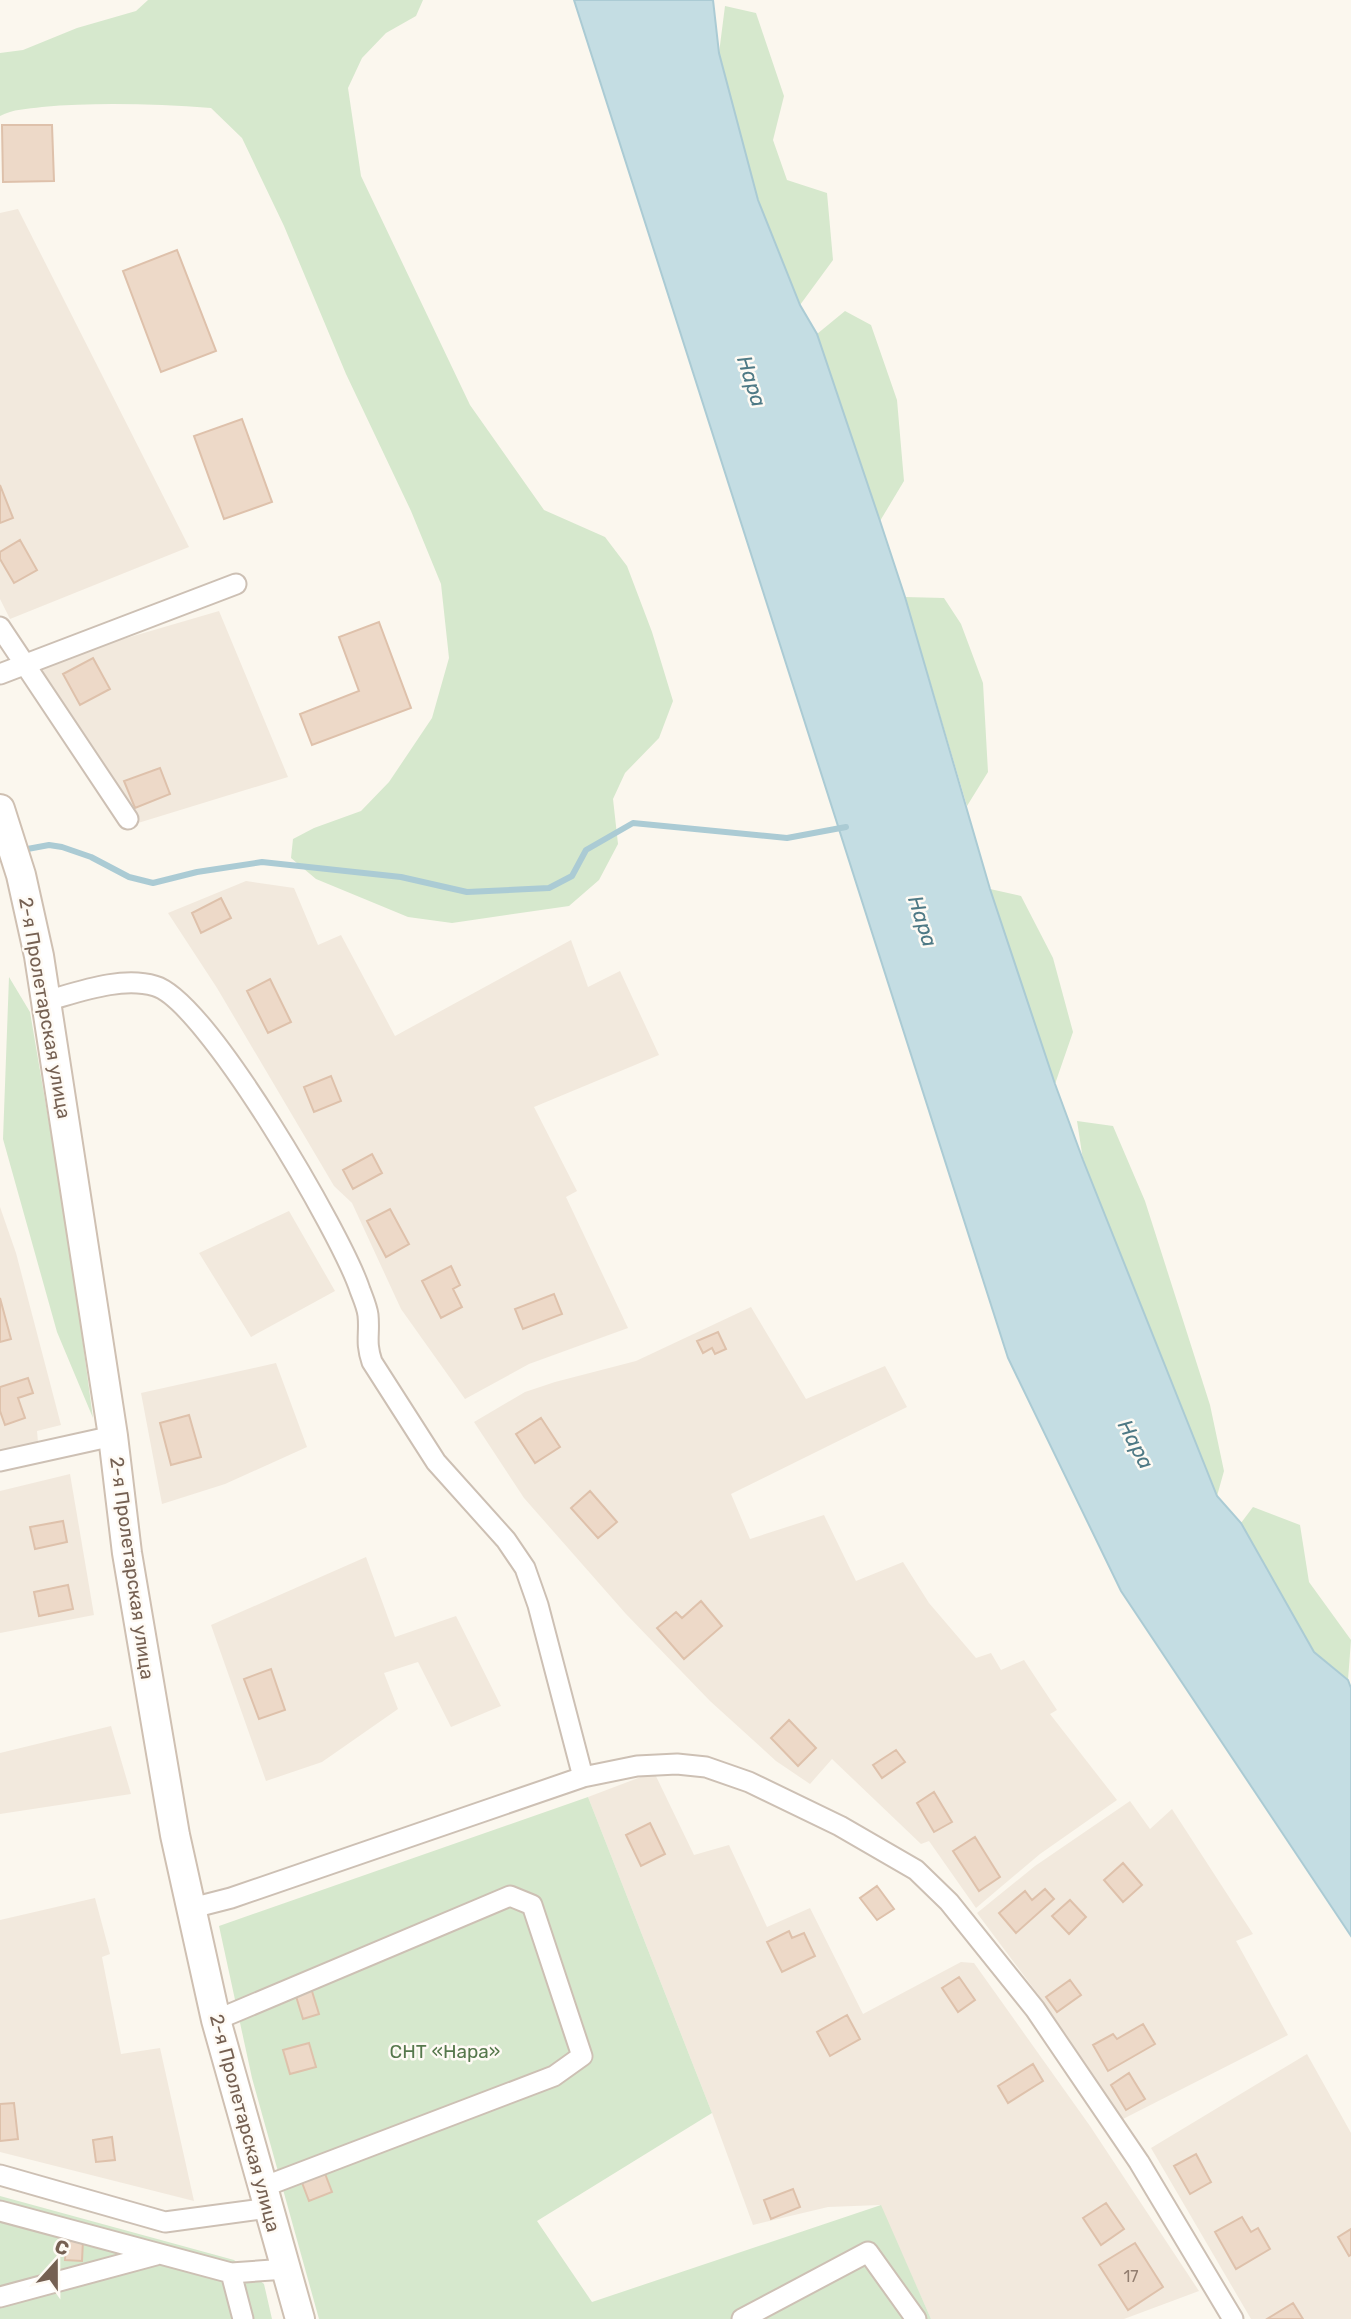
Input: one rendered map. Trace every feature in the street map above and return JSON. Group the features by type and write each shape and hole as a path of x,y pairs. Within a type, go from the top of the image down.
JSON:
{"main road":[{"name":"2-я Пролетарская улица","path":"0,809 21,875 39,956 113,1436 127,1553 174,1835 216,2020 300,2319"}],"street":[{"path":"0,674 236,584"},
{"path":"0,627 128,819"},
{"path":"46,1000 131,983 157,986 185,1005 227,1058 315,1196 354,1276 368,1315 366,1345 372,1362 436,1462 506,1540 525,1568 538,1605 583,1777"},
{"path":"0,1461 113,1436"},
{"path":"192,1908 231,1898 583,1777 637,1766 677,1764 706,1767 749,1782 829,1821 916,1870 949,1902 1035,2009 1139,2162 1233,2319"},
{"path":"0,2175 165,2222 266,2198 554,2076 582,2056 532,1905 510,1896 216,2020"},
{"path":"0,2211 231,2273 286,2269"},
{"path":"742,2319 868,2252 916,2319"},
{"path":"0,2297 157,2255"},
{"path":"231,2273 243,2319"}],"shaded area":[{"path":"18,209 189,547 10,619 0,599 0,213"},
{"path":"219,611 288,777 138,823 37,671 89,649"},
{"path":"246,881 294,888 318,945 341,935 395,1036 571,940 588,987 620,971 659,1055 534,1107 577,1191 566,1197 628,1328 529,1364 465,1399 401,1309 352,1203 334,1186 217,988 168,913"},
{"path":"0,1207 16,1253 61,1425 37,1431 38,1442 0,1450"},
{"path":"289,1211 335,1291 251,1337 199,1253"},
{"path":"751,1307 806,1399 885,1366 907,1407 731,1494 750,1539 824,1515 856,1581 903,1562 929,1603 976,1658 991,1653 1001,1670 1024,1660 1057,1710 1050,1714 1117,1800 1040,1854 976,1908 929,1841 921,1844 832,1759 810,1784 776,1761 710,1701 626,1614 524,1498 474,1422 525,1392 636,1361"},
{"path":"276,1363 307,1447 225,1484 162,1504 141,1393"},
{"path":"70,1474 94,1615 0,1633 0,1491"},
{"path":"366,1557 395,1637 456,1616 501,1706 451,1727 418,1662 384,1673 398,1709 322,1762 266,1781 211,1625"},
{"path":"111,1726 131,1794 0,1814 0,1753"},
{"path":"654,1772 694,1855 729,1845 767,1927 810,1908 863,2014 961,1962 974,1963 1090,2126 1199,2291 1124,2319 931,2319 880,2205 828,2207 753,2225 588,1797"},
{"path":"1130,1801 1150,1829 1172,1809 1253,1934 1236,1941 1288,2035 1121,2120 1040,1997 977,1913 1035,1866"},
{"path":"95,1898 110,1954 102,1957 121,2054 160,2048 194,2201 0,2152 0,1920"},
{"path":"1307,2054 1351,2133 1351,2319 1251,2319 1151,2148"}],"green space":[{"path":"148,0 423,0 416,16 386,33 362,58 348,88 361,176 470,405 544,510 605,537 627,566 652,632 673,701 659,738 625,773 613,799 618,844 599,880 569,906 452,923 408,917 316,879 291,858 293,839 314,828 361,811 389,782 432,718 449,658 441,584 411,511 346,374 284,226 242,138 211,108 84,104 26,109 0,116 0,53 23,50 77,28 136,11"},
{"path":"725,6 756,13 784,96 773,140 787,180 827,193 833,260 800,305 758,200 719,53"},
{"path":"845,311 871,325 897,400 904,481 880,521 817,334"},
{"path":"905,597 944,598 961,624 983,683 988,772 967,806"},
{"path":"990,889 1021,896 1053,958 1073,1032 1055,1084"},
{"path":"9,977 30,1012 69,1240 93,1418 57,1332 3,1139"},
{"path":"1077,1121 1113,1126 1145,1201 1210,1405 1224,1471 1217,1496 1083,1160"},
{"path":"1253,1507 1300,1525 1309,1582 1351,1640 1348,1680 1314,1652 1241,1523"},
{"name":"СНТ «Нара»","path":"588,1797 712,2113 537,2221 592,2302 881,2205 931,2319 319,2319 252,2078 219,1926"},
{"path":"0,2196 234,2260 264,2284 272,2319 0,2319"}],"water":[{"name":"Нара","path":"574,0 713,0 719,53 758,200 800,305 817,334 905,597 990,889 1083,1160 1217,1496 1241,1523 1314,1652 1348,1680 1351,1688 1351,1936 1121,1591 1008,1358"}],"building":[{"path":"2,125 52,125 54,181 3,182"},
{"path":"177,250 216,351 161,372 123,271"},
{"path":"242,419 272,502 224,519 194,436"},
{"path":"0,485 13,518 0,523"},
{"path":"20,540 37,570 14,583 0,559 0,552"},
{"path":"379,622 411,708 312,745 300,714 359,691 339,637"},
{"path":"93,658 110,689 80,705 63,674"},
{"path":"160,768 170,794 135,808 124,781"},
{"path":"221,898 231,918 201,933 192,913"},
{"path":"270,979 291,1022 268,1033 247,991"},
{"path":"331,1076 341,1101 314,1112 304,1087"},
{"path":"372,1154 382,1173 353,1189 343,1170"},
{"path":"390,1209 409,1244 386,1257 367,1221"},
{"path":"451,1266 460,1285 453,1289 462,1307 441,1318 422,1281"},
{"path":"554,1294 562,1314 523,1329 515,1309"},
{"path":"0,1298 11,1339 0,1342"},
{"path":"718,1332 726,1349 715,1354 712,1348 703,1353 697,1341"},
{"path":"28,1378 33,1393 18,1398 25,1418 5,1425 0,1411 0,1387"},
{"path":"189,1415 201,1457 171,1465 160,1423"},
{"path":"541,1418 560,1447 535,1463 516,1434"},
{"path":"590,1491 617,1522 598,1538 571,1508"},
{"path":"63,1521 67,1542 35,1549 30,1527"},
{"path":"68,1585 73,1609 39,1616 34,1592"},
{"path":"701,1601 722,1626 684,1659 657,1628 676,1612 682,1618"},
{"path":"271,1669 285,1710 259,1719 244,1679"},
{"path":"789,1720 816,1748 798,1766 771,1738"},
{"path":"896,1750 905,1762 882,1778 873,1765"},
{"path":"934,1792 952,1822 934,1832 917,1803"},
{"path":"650,1823 665,1854 641,1866 626,1835"},
{"path":"975,1837 1000,1877 979,1891 953,1851"},
{"path":"1123,1863 1142,1885 1123,1902 1104,1880"},
{"path":"877,1886 894,1909 877,1920 860,1898"},
{"path":"1045,1889 1054,1899 1016,1933 999,1913 1025,1891 1032,1900"},
{"path":"1070,1900 1086,1917 1069,1934 1052,1916"},
{"path":"789,1931 792,1938 804,1933 815,1956 782,1972 767,1942"},
{"path":"959,1977 975,2000 958,2012 942,1988"},
{"path":"1070,1980 1081,1995 1057,2012 1046,1997"},
{"path":"311,1988 319,2014 303,2019 295,1993"},
{"path":"847,2015 860,2039 830,2056 817,2032"},
{"path":"1143,2024 1155,2044 1108,2071 1093,2045 1113,2034 1117,2039"},
{"path":"309,2043 316,2067 290,2074 283,2050"},
{"path":"1033,2064 1043,2081 1008,2103 998,2086"},
{"path":"1129,2073 1145,2099 1126,2110 1111,2085"},
{"path":"14,2103 18,2139 0,2141 0,2104"},
{"path":"112,2137 115,2160 96,2162 93,2140"},
{"path":"1196,2154 1211,2182 1190,2194 1174,2166"},
{"path":"324,2171 332,2192 309,2201 301,2180"},
{"path":"793,2189 800,2207 771,2219 764,2200"},
{"path":"1106,2203 1124,2229 1101,2245 1083,2218"},
{"path":"1242,2217 1251,2232 1258,2228 1270,2249 1236,2269 1215,2232"},
{"path":"1351,2229 1351,2255 1349,2256 1338,2237"},
{"path":"66,2239 83,2240 82,2261 65,2260"},
{"path":"1135,2243 1163,2287 1128,2310 1099,2265"},
{"path":"1293,2303 1303,2319 1267,2319"}],"waterway":[{"path":"22,850 49,845 62,847 91,857 129,877 153,883 197,872 262,862 401,877 467,892 549,888 572,876 586,850 633,823 787,838 846,827"}]}
